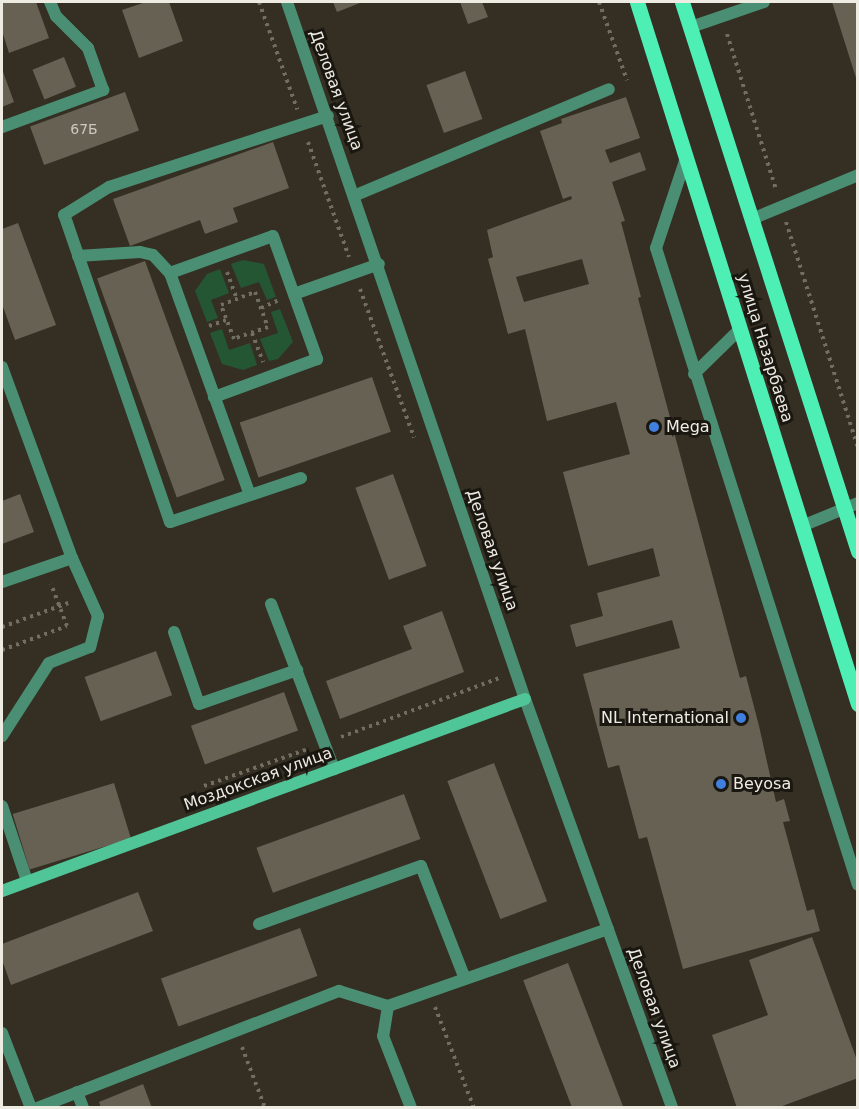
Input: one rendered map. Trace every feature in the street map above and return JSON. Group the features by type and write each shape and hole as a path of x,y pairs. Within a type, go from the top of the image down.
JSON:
{"main road":[{"name":"улица Назарбаева","path":"637,2 858,704"},
{"name":"улица Назарбаева","path":"682,2 752,219 851,506 858,552"}],"street":[{"path":"2,128 103,90 88,48 56,16 50,2"},
{"name":"Деловая улица","path":"287,2 356,195 525,699 672,1107"},
{"path":"691,27 764,2"},
{"path":"356,195 609,88"},
{"path":"301,478 170,522 64,215 109,187 328,116"},
{"path":"686,158 656,248 694,374 858,885"},
{"path":"752,219 858,175"},
{"path":"170,273 273,236 294,294 317,359 214,397"},
{"path":"78,256 140,252 153,255 170,273 250,495"},
{"path":"294,294 379,264"},
{"path":"694,374 740,329"},
{"path":"2,367 72,558 98,616 90,647 49,663 2,736"},
{"path":"802,526 851,506"},
{"path":"2,582 72,558"},
{"path":"272,604 334,769"},
{"path":"174,632 199,704 297,670"},
{"name":"Моздокская улица","path":"2,891 525,699"},
{"path":"2,806 27,881"},
{"path":"259,924 420,866 465,979"},
{"path":"37,1107 339,991 388,1006 608,929"},
{"path":"388,1006 383,1036 411,1107"},
{"path":"2,1033 31,1107"},
{"path":"77,1092 83,1107"}],"path":[{"path":"259,2 415,442"},
{"path":"599,2 628,84 609,88"},
{"path":"721,16 858,448"},
{"path":"221,255 237,299"},
{"path":"255,292 268,327 234,339 221,305 237,299 255,292"},
{"path":"252,333 269,377"},
{"path":"2,650 67,626 52,584"},
{"path":"2,627 89,595"},
{"path":"204,786 500,678 496,666"},
{"path":"429,991 474,1107"},
{"path":"236,1031 265,1107"}],"green space":[{"path":"243,260 264,264 276,297 267,300 259,282 241,288 231,264"},
{"path":"220,269 229,293 211,300 218,318 207,322 195,291 207,274"},
{"path":"280,309 293,342 278,359 269,361 260,339 278,333 271,312"},
{"path":"222,329 229,350 250,343 257,365 243,370 222,364 210,333"}],"building":[{"path":"2,2 36,2 49,38 9,53 2,31"},
{"path":"146,2 169,2 183,41 139,58 122,10"},
{"path":"333,2 359,2 360,3 337,12"},
{"path":"460,2 482,2 488,17 468,24"},
{"path":"832,2 858,2 858,81 857,81"},
{"path":"64,57 76,87 44,99 32,70"},
{"path":"2,69 14,102 2,107"},
{"path":"465,71 482,119 444,133 426,85"},
{"path":"125,92 139,131 44,165 30,127"},
{"path":"626,97 640,138 605,150 610,163 640,152 646,170 612,182 625,221 621,222 641,297 638,298 740,678 746,676 776,802 784,799 790,821 783,822 807,911 814,909 820,931 683,969 647,837 639,839 619,765 608,768 583,674 680,648 672,620 576,647 570,625 603,616 597,593 660,576 653,548 588,566 563,472 630,454 616,402 547,421 525,329 508,334 488,259 493,257 487,230 572,199 571,196 563,199 540,131 562,123 561,119","holes":["582,259 589,284 524,302 516,277"]},
{"path":"273,142 289,188 233,208 238,222 205,234 200,220 130,246 113,199"},
{"path":"18,223 56,325 15,340 2,304 2,229"},
{"path":"145,261 225,480 177,497 97,278"},
{"path":"372,377 391,432 259,477 240,423"},
{"path":"393,474 427,566 389,580 355,488"},
{"path":"20,494 34,532 2,544 2,501"},
{"path":"442,611 464,672 340,719 326,681 412,649 403,626"},
{"path":"156,651 172,695 101,721 85,677"},
{"path":"284,692 298,731 205,764 191,726"},
{"path":"494,763 547,901 500,919 447,781"},
{"path":"114,783 131,838 30,869 13,814"},
{"path":"404,794 420,839 273,893 256,848"},
{"path":"138,892 153,931 11,985 2,960 2,944"},
{"path":"300,928 317,976 178,1027 161,979"},
{"path":"812,937 858,1063 858,1078 777,1108 737,1108 712,1035 768,1015 749,960"},
{"path":"568,963 624,1108 572,1108 523,980"},
{"path":"143,1084 152,1108 101,1108 99,1102"}],"place":[{"name":"Mega","path":"654,427"},
{"name":"NL International","path":"741,718"},
{"name":"Beyosa","path":"721,784"}]}
